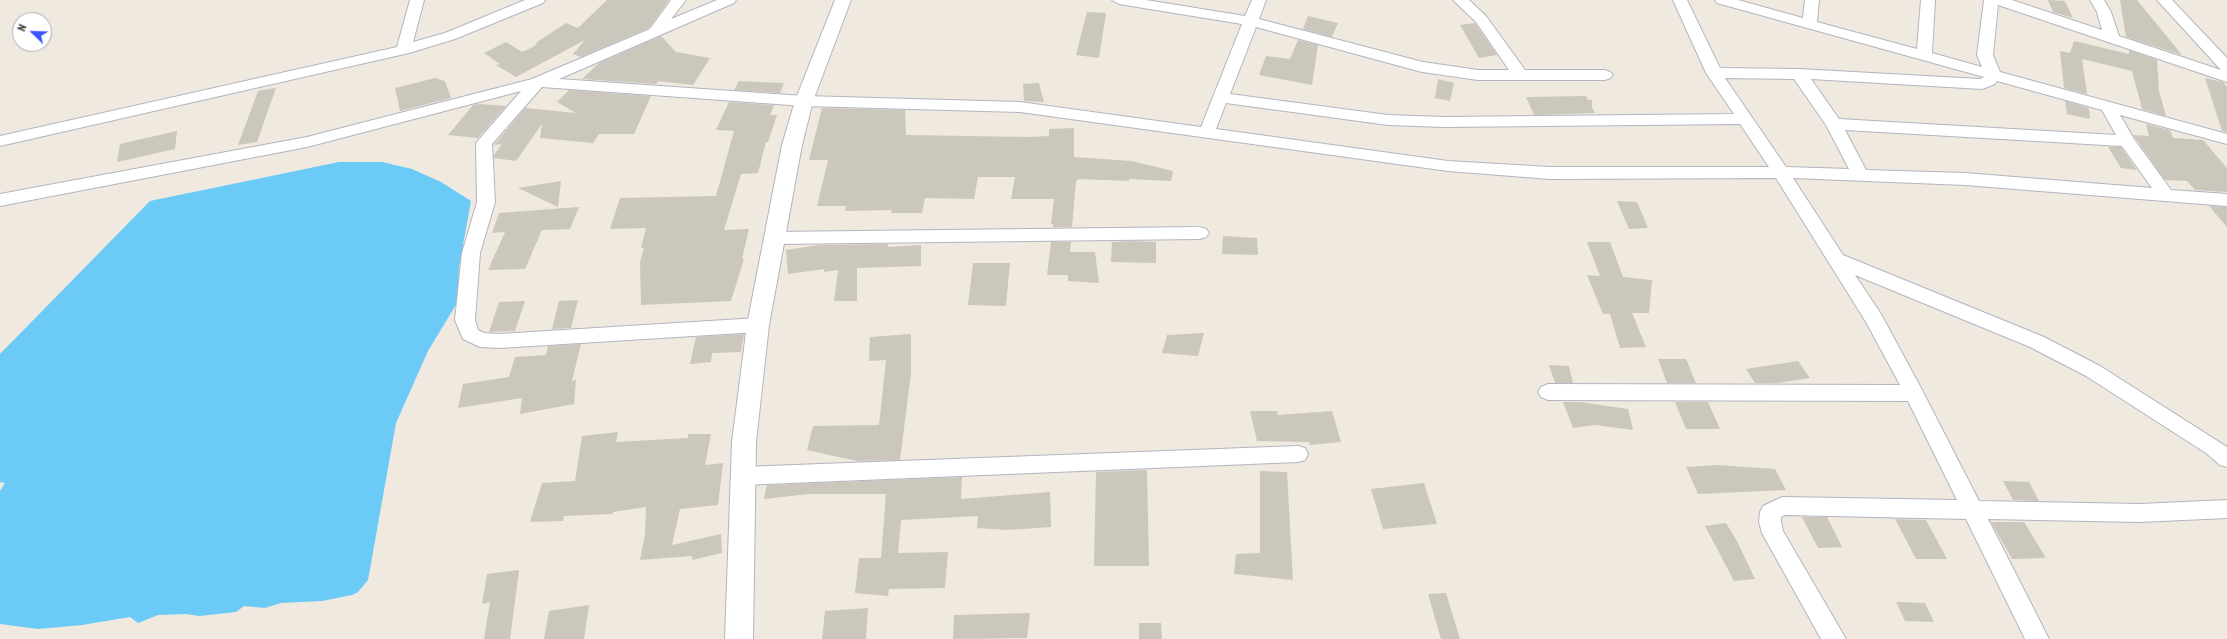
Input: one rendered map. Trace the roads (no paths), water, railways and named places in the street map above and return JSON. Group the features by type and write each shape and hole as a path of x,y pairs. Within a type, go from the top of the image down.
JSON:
{"street":[{"path":"404,50 414,6 417,0"},
{"path":"0,142 404,50 450,36 538,0"},
{"path":"655,30 679,0"},
{"path":"0,200 307,142 538,82 655,30 730,0"},
{"path":"739,639 744,442 758,326 792,146 804,101 843,0"},
{"path":"1119,0 1250,21 1422,67 1478,75 1605,75"},
{"path":"1206,134 1259,0"},
{"path":"1460,0 1481,19 1522,76"},
{"path":"1680,0 1714,73 1781,172 1874,319 1914,393 2037,639"},
{"path":"1722,0 1744,3 1924,55 2227,138"},
{"path":"1810,23 1812,0"},
{"path":"1924,55 1928,0"},
{"path":"1714,73 1799,74 1982,84 1989,81 1992,74 1985,55 1991,0"},
{"path":"1998,0 2227,77"},
{"path":"2097,0 2104,12 2112,38"},
{"path":"2164,0 2227,67"},
{"path":"1799,74 1834,124 1860,175"},
{"path":"538,82 804,101 1020,107 1206,134 1448,166 1518,171 1550,173 1781,172 1965,179 2227,200"},
{"path":"538,82 484,143 486,202 471,254 465,320 470,334 480,340 499,340 758,326"},
{"path":"1220,96 1388,120 1444,122 1745,119"},
{"path":"2107,105 2127,141 2165,194"},
{"path":"1834,124 2127,141"},
{"path":"774,238 1200,233"},
{"path":"1837,260 2050,349 2092,371 2213,447 2227,459"},
{"path":"1548,392 1914,393"},
{"path":"742,476 1298,454"},
{"path":"1834,639 1773,532 1770,522 1771,512 1782,506 2140,513 2227,509"}],"water":[{"path":"339,162 382,162 412,169 441,182 471,201 459,267 457,303 428,351 396,423 368,580 358,592 352,595 322,601 281,603 265,608 244,606 236,612 199,616 186,614 158,615 138,623 130,617 82,625 38,629 0,624 0,491 5,483 0,482 0,354 150,201"}]}
